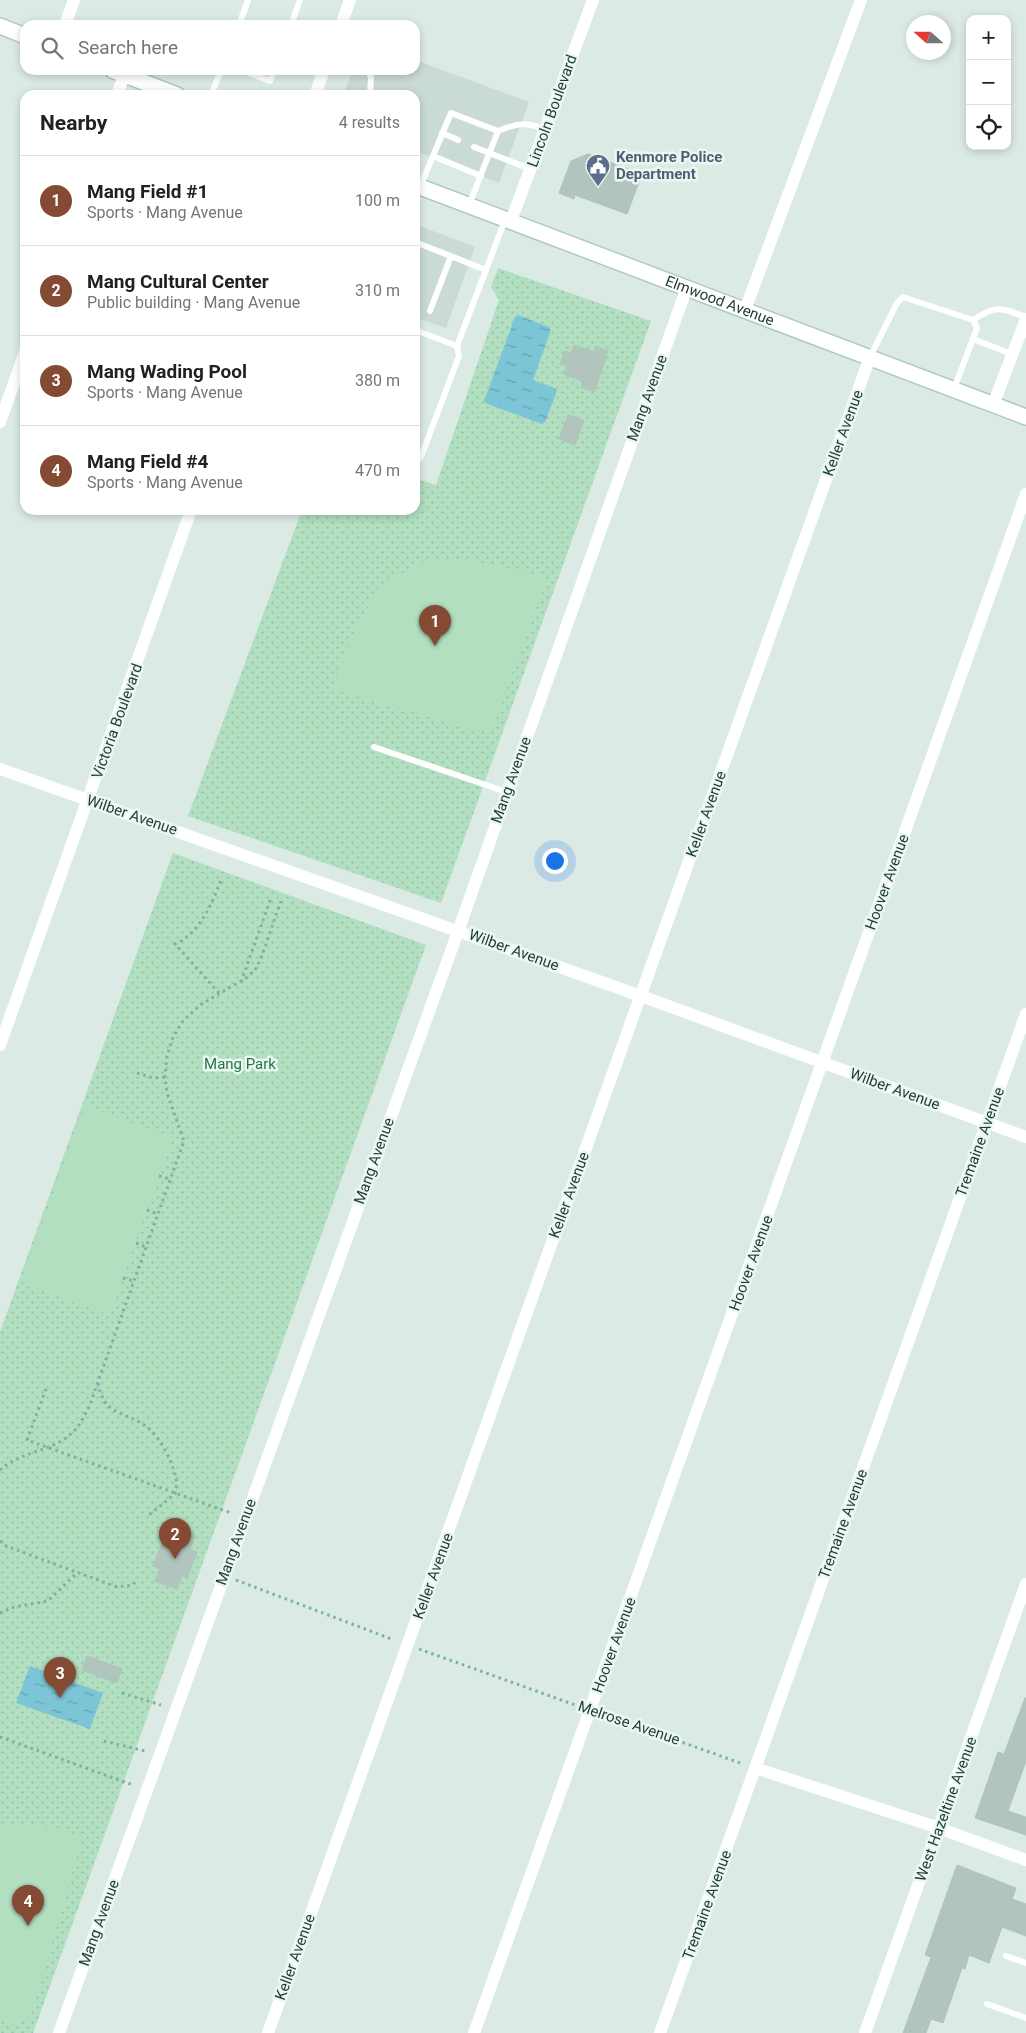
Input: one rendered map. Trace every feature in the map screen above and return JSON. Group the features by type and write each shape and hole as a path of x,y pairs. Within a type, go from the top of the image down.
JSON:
{"street":[{"path":"66,20 74,0"},
{"path":"343,20 350,0"},
{"name":"Lincoln Boulevard","path":"508,220 530,168 593,0"},
{"path":"745,310 861,0"},
{"path":"0,26 20,34"},
{"path":"117,90 118,75"},
{"path":"126,75 163,90"},
{"path":"317,90 322,75"},
{"name":"Elmwood Avenue","path":"420,187 1026,418"},
{"name":"Mang Avenue","path":"59,2033 458,930 687,288"},
{"path":"993,405 1026,318"},
{"name":"Keller Avenue","path":"268,2033 870,357"},
{"path":"0,422 20,366"},
{"name":"Hoover Avenue","path":"474,2033 1026,494"},
{"name":"Victoria Boulevard","path":"0,1045 190,515"},
{"name":"Wilber Avenue","path":"0,769 458,930 1026,1137"},
{"name":"Tremaine Avenue","path":"660,2033 1026,1014"},
{"name":"West Hazeltine Avenue","path":"865,2033 1026,1584"},
{"path":"755,1768 939,1828 1026,1860"}],"lane":[{"path":"240,20 248,0"},
{"path":"293,20 300,0"},
{"path":"213,90 219,75"},
{"path":"255,75 270,81 272,75"},
{"path":"369,75 370,90"},
{"path":"420,182 433,156 450,113 498,131 516,124 528,123 545,129"},
{"path":"469,205 498,131"},
{"path":"442,133 458,140"},
{"path":"474,147 530,168"},
{"path":"433,156 481,176"},
{"path":"420,458 459,356 457,346 486,270 508,220"},
{"path":"420,244 486,270"},
{"path":"430,311 451,256"},
{"path":"870,357 897,303 903,297 972,320 977,328 954,389"},
{"path":"972,320 987,310 994,308 1002,308 1026,318"},
{"path":"420,332 457,346"},
{"path":"973,339 1012,354"},
{"path":"374,747 507,793"},
{"path":"1006,1956 1026,1963"},
{"path":"987,2004 1026,2018"}],"path":[{"path":"219,993 175,944 185,940 194,930 213,902 221,880"},
{"path":"240,982 270,898"},
{"path":"0,1470 15,1459 48,1448 73,1432 89,1407 184,1141 167,1093 165,1078 167,1056 173,1037 183,1021 200,1005 240,982 255,970 281,902"},
{"path":"137,1073 153,1078 165,1078"},
{"path":"159,1176 170,1179"},
{"path":"148,1210 158,1214"},
{"path":"136,1243 146,1246"},
{"path":"123,1278 134,1282"},
{"path":"98,1381 101,1397 109,1408 142,1423 165,1449 176,1479 175,1494 149,1515"},
{"path":"46,1389 27,1440 231,1513"},
{"path":"0,1541 6,1546 117,1587 132,1585 137,1581"},
{"path":"0,1613 14,1607 48,1601 78,1572"},
{"name":"Melrose Avenue","path":"234,1579 408,1645 755,1768"},
{"path":"122,1693 161,1705"},
{"path":"0,1737 132,1785"},
{"path":"104,1741 145,1751"}],"shaded area":[{"path":"420,62 529,102 499,183 420,153 420,90 345,90 351,75 420,75"},
{"path":"420,226 475,247 446,328 420,319"}],"green space":[{"path":"498,268 651,321 441,903 188,816 300,515 420,515 420,480 436,485 499,300 491,287"},
{"path":"431,558 493,564 547,578 493,727 481,732 335,690 339,668 357,624 383,583"},
{"name":"Mang Park","path":"173,853 426,945 33,2033 0,2033 0,1332"},
{"path":"85,1106 173,1137 110,1315 21,1282"},
{"path":"0,1824 56,1828 83,1836 31,2016 16,2025 0,2021"}],"water":[{"path":"518,315 549,327 551,330 533,380 555,388 557,391 545,422 542,424 484,401 515,317"},
{"path":"30,1666 103,1693 90,1729 16,1703"}],"building":[{"name":"Kenmore Police Department","path":"588,154 642,174 627,214 575,195 574,199 559,193 571,161"},
{"path":"574,345 594,352 596,346 608,351 594,392 581,387 584,382 564,374 567,366 560,364 565,351 571,353"},
{"path":"568,415 584,420 575,445 559,439"},
{"path":"175,1527 196,1535 190,1549 197,1552 187,1578 182,1575 177,1589 155,1581 160,1568 153,1566 164,1538 170,1540"},
{"path":"87,1656 122,1669 117,1683 82,1670"},
{"path":"1025,1698 1026,1761 1008,1811 1026,1817 1026,1835 975,1818 998,1752 1004,1754"},
{"path":"957,1865 1016,1888 1012,1899 1026,1904 1026,1936 1002,1927 989,1963 969,1955 965,1969 962,1968 943,2023 931,2019 926,2033 903,2033 931,1957 925,1955"}],"place":[{"name":"Kenmore Police Department","path":"598,187"},
{"name":"Mang Field #1","path":"435,646"},
{"name":"Mang Cultural Center","path":"175,1559"},
{"name":"Mang Wading Pool","path":"60,1698"},
{"name":"Mang Field #4","path":"28,1926"}]}
